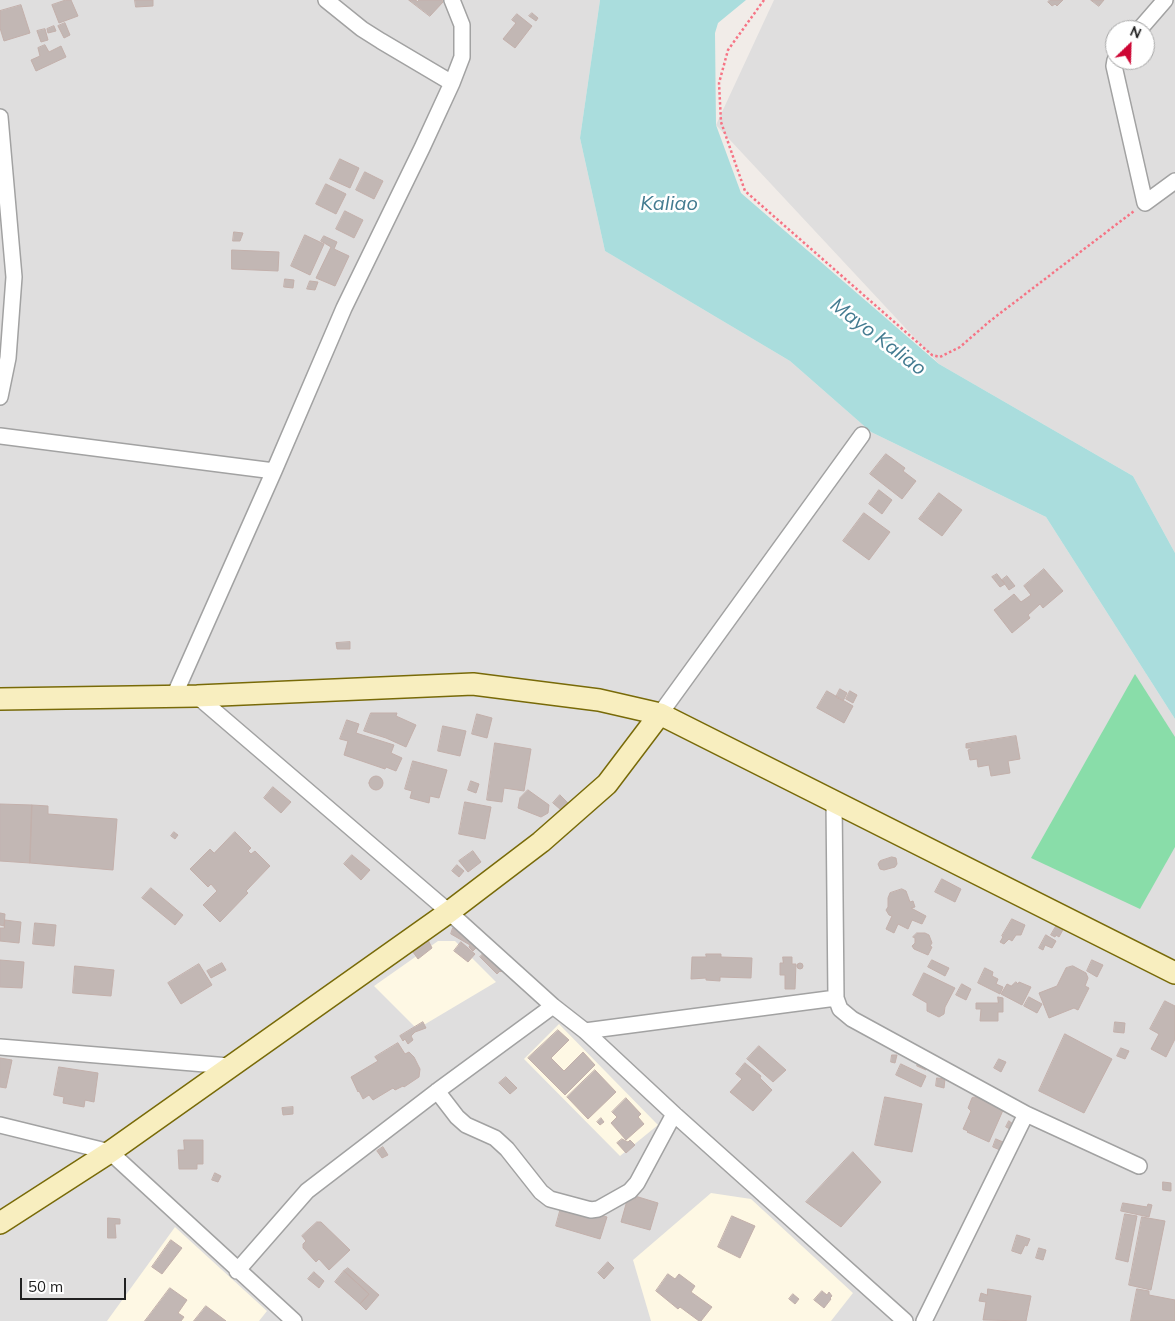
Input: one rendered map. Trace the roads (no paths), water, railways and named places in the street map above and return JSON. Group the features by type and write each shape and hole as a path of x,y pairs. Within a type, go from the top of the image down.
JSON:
{"street":[{"path":"326,0 374,37 452,83"},
{"path":"174,696 344,308 452,83 462,57 462,25 452,0"},
{"path":"1148,20 1165,0"},
{"path":"1115,70 1145,203 1175,181"},
{"path":"0,117 14,277 8,358 0,396"},
{"path":"0,1223 110,1152 449,912 541,842 608,784 862,435"},
{"path":"0,436 274,471"},
{"path":"0,699 196,696 473,684 599,700 660,714 1175,973"},
{"path":"196,696 449,912 553,1006 585,1031 674,1114 905,1321"},
{"path":"834,801 836,998 840,1009 852,1019 1026,1114 1139,1166"},
{"path":"585,1031 836,998"},
{"path":"238,1271 306,1191 437,1091 553,1006"},
{"path":"0,1048 229,1066"},
{"path":"437,1091 457,1117 466,1125 495,1138 507,1149 541,1192 558,1202 591,1210 605,1206 630,1191 637,1183 674,1114"},
{"path":"924,1321 1026,1114"},
{"path":"0,1125 110,1152 294,1321"}],"water":[{"name":"Kaliao","path":"600,0 746,0 718,23 715,33 716,125 741,193 939,364 1133,476 1175,553 1175,719 1046,517 871,432 790,361 605,251 580,138"}],"water label":[{"name":"Mayo Kaliao","path":"878,337"}]}
